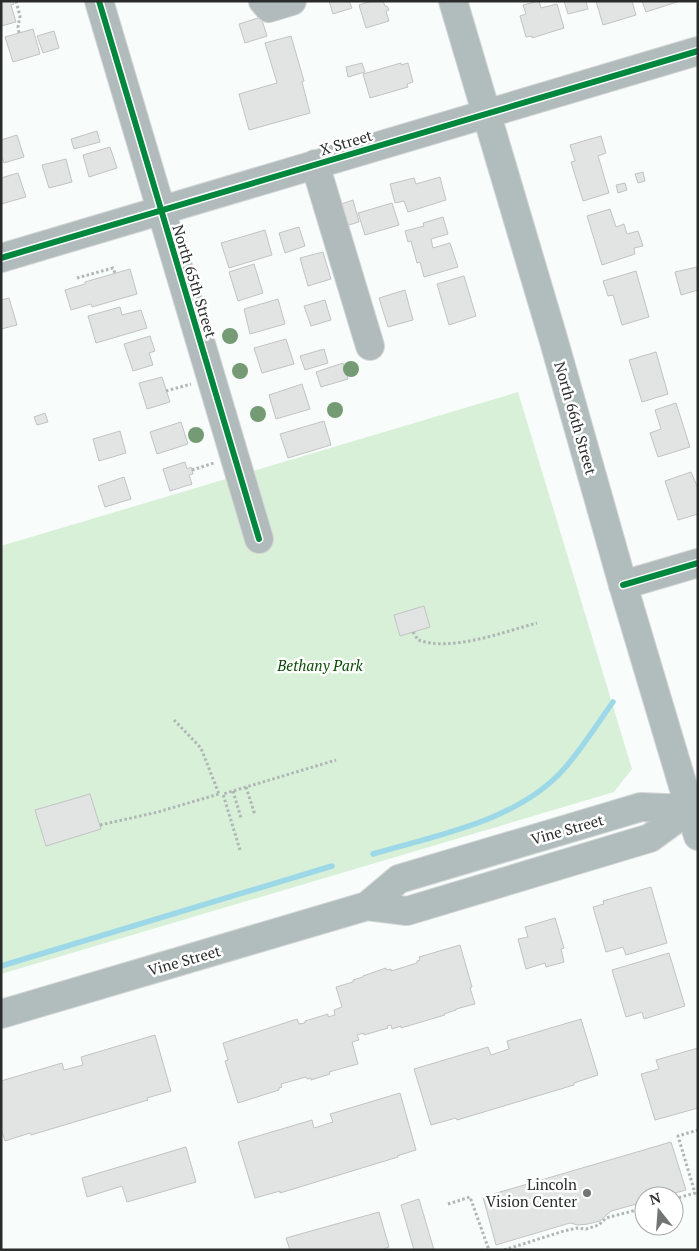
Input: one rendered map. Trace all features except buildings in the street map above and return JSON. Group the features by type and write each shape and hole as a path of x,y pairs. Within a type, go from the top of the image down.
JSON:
{"main road":[{"name":"North 66th Street","path":"453,1 553,338 623,586 694,808 698,836"},
{"name":"Vine Street","path":"1,1014 367,906 407,911 650,838 694,808"}],"street":[{"name":"North 65th Street","path":"100,1 259,540"},
{"path":"262,1 269,8 292,1"},
{"name":"X Street","path":"1,258 698,51"},
{"path":"315,164 370,346"},
{"path":"623,586 698,563"}],"path":[{"path":"16,1 20,16 19,33"},
{"path":"77,278 113,268 114,273"},
{"path":"166,391 191,384"},
{"path":"192,470 215,463"},
{"path":"413,632 418,640 440,644 468,640 537,623"},
{"path":"174,720 202,748 221,794 240,850"},
{"path":"100,825 158,812 336,760"},
{"path":"246,787 254,815"},
{"path":"233,791 241,818"},
{"path":"684,1197 695,1194 678,1136 698,1130"},
{"path":"448,1204 470,1197 489,1250"},
{"path":"504,1250 564,1231 577,1228 586,1229 599,1225 606,1218 634,1211"}],"green space":[{"name":"Bethany Park","path":"518,392 632,769 614,792 1,974 1,546"}],"waterway":[{"path":"373,854 475,824 523,802 563,770 613,702"},
{"path":"1,966 332,866"}],"cycle path":[{"path":"99,1 259,539"},
{"path":"1,258 698,51"},
{"path":"623,585 698,563"}],"place":[{"name":"Lincoln Vision Center","path":"587,1193"}]}
